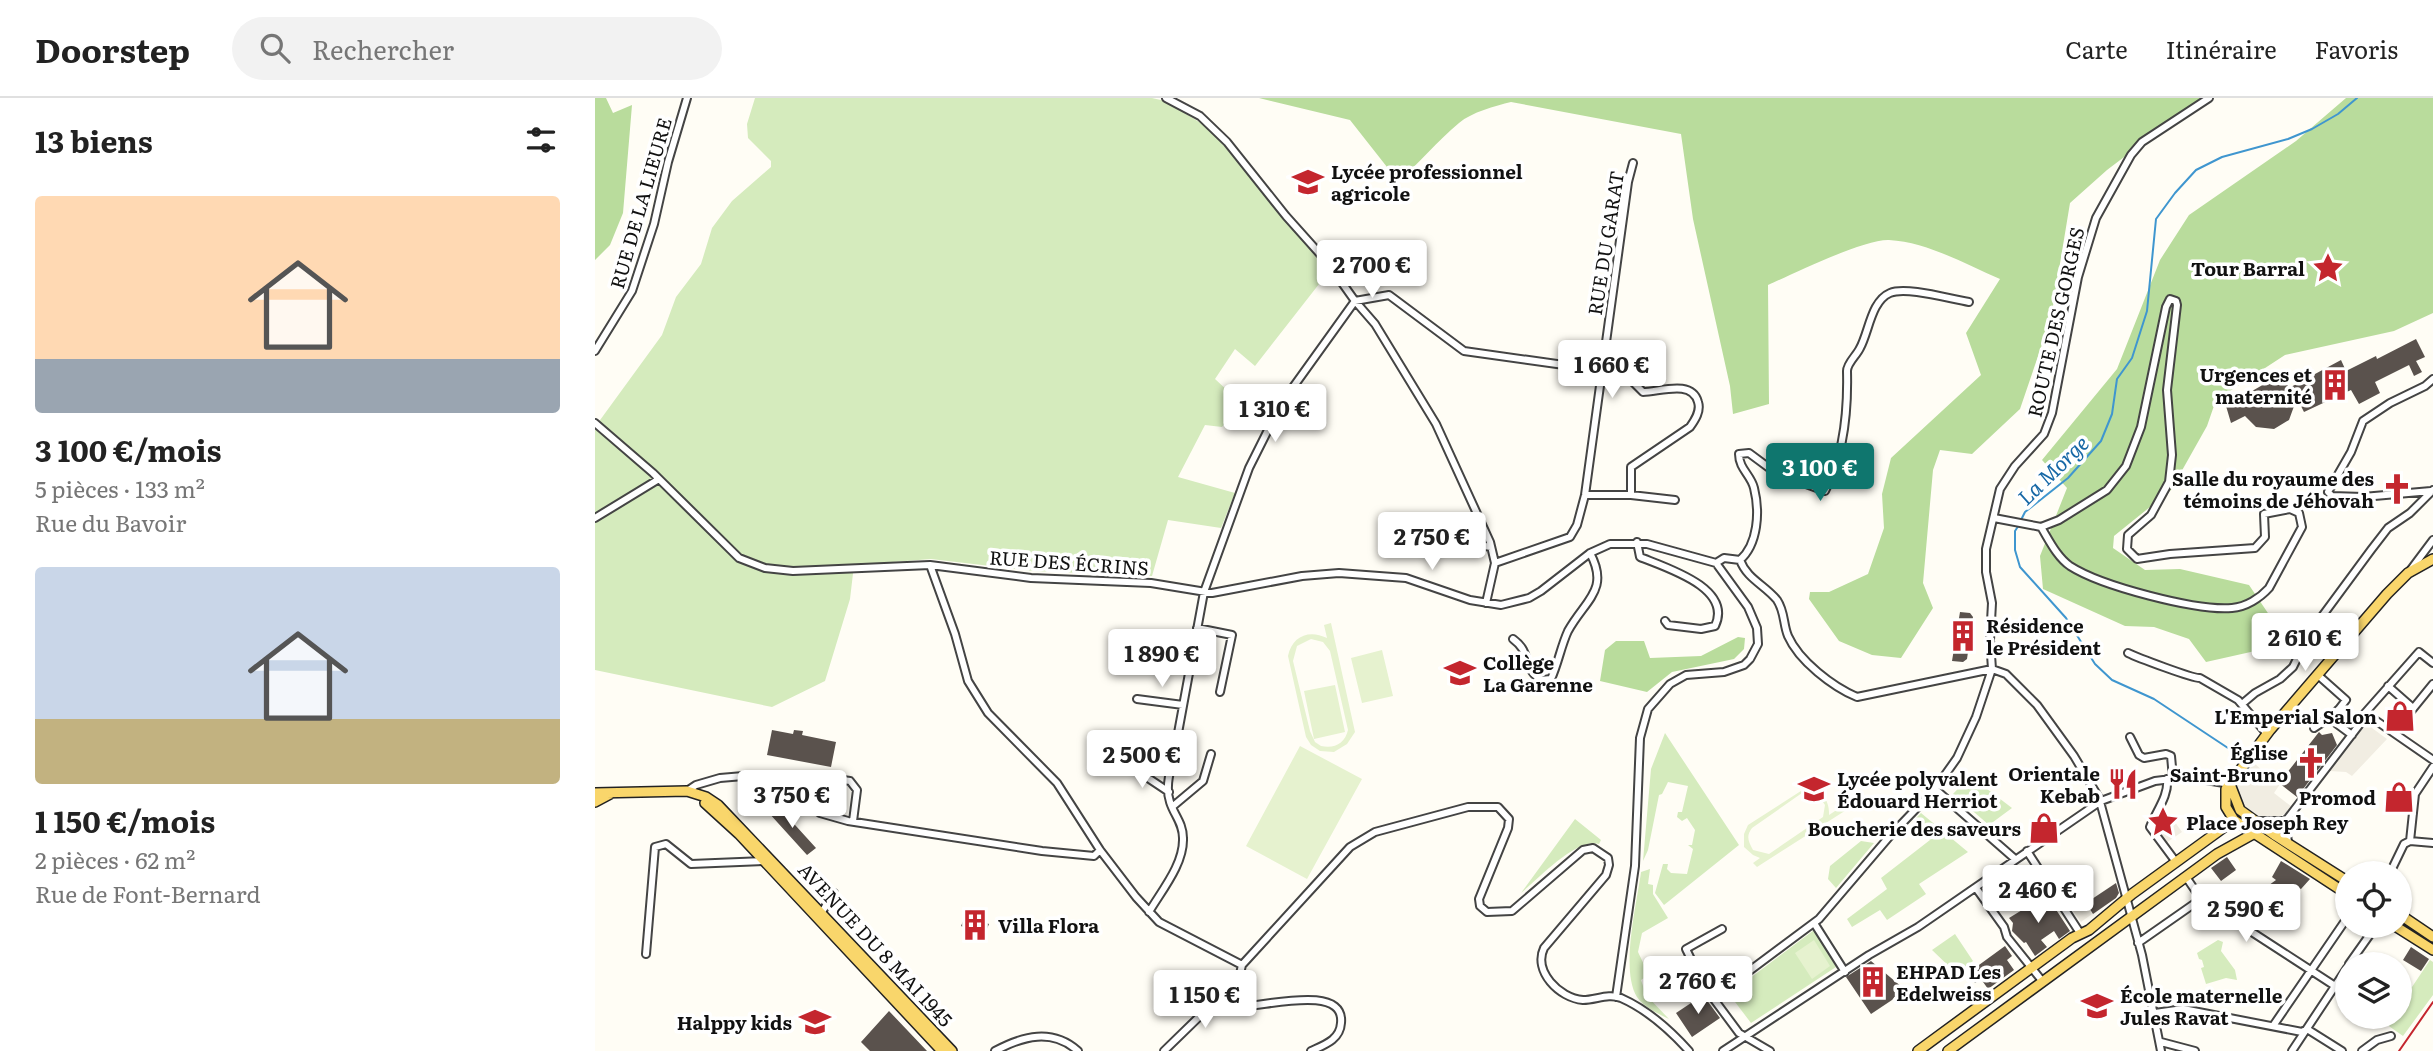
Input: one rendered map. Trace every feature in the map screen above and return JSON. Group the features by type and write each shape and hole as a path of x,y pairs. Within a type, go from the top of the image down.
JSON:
{"main road":[{"path":"2333,886 2242,827 2226,807 2226,789 2267,734 2387,594 2408,573 2433,559"},
{"path":"1948,1051 2217,854 2242,827 2240,810 2230,784"},
{"name":"AVENUE DU 8 MAI 1945","path":"675,790 702,801 714,810 768,860"},
{"name":"AVENUE DU 8 MAI 1945","path":"595,793 687,791 706,797 719,805 942,1051"},
{"path":"595,802 611,793"},
{"path":"2240,810 2335,873"},
{"path":"1924,1048 2114,911 2176,862 2253,821"},
{"path":"2217,854 2242,827"},
{"path":"2114,911 2122,915 2119,927"},
{"name":"AVENUE DU 8 MAI 1945","path":"819,916 952,1051"},
{"path":"2412,923 2433,937"},
{"path":"2412,937 2433,950"},
{"path":"1924,1048 1936,1051"}],"street":[{"name":"RUE DE LA LIEURE","path":"595,351 632,291 654,224 668,162 687,98"},
{"path":"1166,98 1201,116 1216,130 1328,262 1375,324 1436,424 1491,547 1495,563 1486,603 1501,605 1529,598 1590,553 1610,544 1637,542 1702,557 1716,563 1748,607 1757,628 1758,645 1744,664 1724,672 1686,676 1670,684 1648,709 1640,738 1635,866 1616,997"},
{"name":"ROUTE DES GORGES","path":"1992,669 1992,603 1986,572 1986,549 2000,489 2015,466 2044,434 2052,413 2078,277 2096,218 2131,155 2142,142 2209,98"},
{"name":"RUE DU GARAT","path":"1495,563 1570,537 1577,525 1585,495 1633,163"},
{"path":"1740,561 1753,544 1756,516 1754,488 1740,466 1739,454 1749,453 1776,473 1825,491 1838,458 1847,405 1848,367 1860,350 1881,299 1891,292 1905,290 1969,302"},
{"path":"1149,912 1181,855 1183,831 1169,792 1169,777 1180,738 1178,733 1205,592 1249,468 1270,423 1355,301 1389,295 1464,351 1564,365 1604,362 1619,368 1643,392 1683,388 1692,392 1698,401 1696,419 1690,427 1632,467 1630,495"},
{"path":"1994,518 2038,526 2059,520 2107,490 2126,466 2141,427 2166,307 2171,299 2174,299 2177,305 2167,390 2172,455 2169,482 2151,515 2128,535 2127,549 2137,559 2255,548 2265,537 2264,513 2290,509 2299,513 2302,527 2269,588 2262,596 2246,605 2214,608 2117,587 2069,565 2038,526"},
{"path":"2432,491 2363,497 2332,496 2328,492 2329,486 2351,452 2363,421 2390,402 2425,386 2433,379"},
{"name":"RUE DES ÉCRINS","path":"595,423 659,479 739,558 765,568 793,571 930,565 1031,578 1151,583 1205,592 1332,573 1406,578 1486,603"},
{"path":"595,518 659,479"},
{"path":"2242,704 2293,667 2309,634 2388,528 2410,513 2432,491"},
{"path":"1585,495 1630,495 1675,500"},
{"path":"1410,534 1491,547"},
{"path":"2408,573 2433,540"},
{"path":"1637,542 1640,557 1708,590 1717,603 1720,615 1715,626 1701,629 1668,625 1665,621"},
{"path":"1513,639 1522,646 1531,673 1540,680 1551,679 1568,632 1598,587 1598,565 1590,553"},
{"path":"1716,563 1724,558 1740,561"},
{"path":"1740,561 1744,571 1776,598 1783,611 1788,636 1805,659 1840,690 1857,697 1992,669 2006,674 2037,705 2074,756 2101,801 2155,1013 2161,1051"},
{"path":"930,565 955,634 968,681 988,713 1057,783 1100,850 1159,922 1242,965"},
{"path":"1197,628 1232,635 1220,692"},
{"path":"2128,653 2195,679 2200,678 2242,704 2267,734"},
{"path":"2242,827 2264,828 2286,821 2352,735 2365,713 2420,655 2433,663"},
{"path":"1713,998 1814,923 1935,789 1966,739 1992,669"},
{"path":"2314,728 2329,718 2346,700 2319,676"},
{"path":"2394,732 2433,684"},
{"path":"2391,687 2413,706"},
{"path":"1137,699 1183,705"},
{"path":"2339,709 2360,724"},
{"path":"2365,713 2433,760"},
{"path":"2329,718 2352,735"},
{"path":"2130,737 2139,755 2144,758 2166,754 2171,756 2167,794 2158,805 2151,828 2176,862"},
{"path":"1173,807 1203,781 1211,754"},
{"path":"1130,766 1169,792"},
{"path":"2410,841 2415,794 2433,767"},
{"path":"687,791 696,785 720,778 755,775 787,789 820,813 853,821 1042,851 1094,856 1100,850"},
{"path":"1723,1051 1976,888 2101,801 2155,781 2188,776 2230,784"},
{"path":"843,780 850,781 857,790 853,821"},
{"path":"1935,789 2015,859"},
{"path":"1311,1051 1331,1042 1340,1030 1342,1019 1338,1010 1331,1003 1320,999 1245,1006 1238,1002 1236,991 1242,965 1320,877 1359,841 1375,832 1468,807 1498,807 1507,814 1508,828 1483,889 1480,906 1487,912 1512,911 1583,850 1593,848 1601,851 1608,858 1606,875 1544,948 1540,962 1546,977 1558,989 1583,1000 1616,997 1671,1032 1689,1051"},
{"path":"2253,821 2286,821"},
{"path":"2286,821 2288,844"},
{"path":"2396,861 2404,844 2410,841 2433,843"},
{"path":"646,954 655,847 666,845 691,864 768,860"},
{"path":"2027,851 2080,933"},
{"path":"2055,893 2085,872"},
{"path":"2186,877 2201,899 2335,986 2292,1051"},
{"path":"1976,888 2004,927 2007,936 2043,982"},
{"path":"819,916 834,893"},
{"path":"2138,943 2201,899"},
{"path":"1814,923 1845,972"},
{"path":"1722,929 1686,949 1706,990 1739,1033 1770,1051"},
{"path":"2273,1026 2335,935"},
{"path":"1164,1051 1202,1014 1236,991"},
{"path":"2155,1013 2183,1009 2302,1032 2307,1029"},
{"path":"2307,1029 2342,1051"},
{"path":"995,1051 1016,1040 1041,1035 1070,1044 1078,1051"},
{"path":"2362,1051 2377,1040 2391,1036"},
{"path":"2161,1042 2195,1051"}],"green space":[{"path":"595,98 606,98 613,113 632,105 623,213 610,245 595,260"},
{"path":"755,98 1152,98 1165,101 1209,128 1330,270 1255,366 1235,349 1215,379 1241,403 1222,427 1205,425 1178,477 1235,493 1221,528 1168,520 1152,576 1034,571 931,559 854,565 850,599 825,681 772,707 595,670 595,427 662,335 676,297 701,264 712,228 732,201 771,167 771,161 748,138 747,124"},
{"path":"1259,98 2202,98 2107,170 2070,203 2051,318 2020,409 1972,454 1940,450 1933,470 1923,583 1933,608 1901,658 1872,655 1839,641 1809,599 1810,592 1829,592 1868,574 1884,528 1882,494 1891,458 1981,375 1966,333 2000,279 1932,249 1889,240 1846,251 1768,285 1769,404 1733,414 1730,386 1693,219 1681,134 1511,102 1464,119 1398,181 1350,120"},
{"path":"2346,98 2433,98 2433,313 2394,331 2285,355 2216,400 2207,426 2171,490 2114,536 2113,548 2145,570 2180,569 2249,585 2278,628 2264,649 2206,662 2189,639 2154,627 2125,626 2043,589 2040,556 2067,488 2042,460 2117,369 2160,260 2189,215 2296,141"},
{"path":"1331,623 1355,732 1347,744 1334,752 1320,751 1311,745 1306,737 1288,656 1293,643 1302,636 1314,634 1327,638 1324,625","holes":["1311,639 1323,642 1330,651 1348,730 1342,742 1331,747 1315,742 1310,731 1293,661 1297,646"]},
{"path":"1738,637 1745,638 1744,649 1734,659 1672,672 1647,692 1600,681 1605,650 1616,641 1644,641 1650,658 1701,656"},
{"path":"1382,650 1393,696 1362,703 1351,658"},
{"path":"1335,685 1345,732 1314,739 1304,691"},
{"path":"1665,733 1739,845 1664,905 1655,893 1663,864 1668,864 1667,869 1671,873 1687,874 1693,849 1688,845 1692,845 1695,830 1687,818 1682,821 1677,817 1678,812 1682,812 1688,786 1668,782 1659,795 1648,850 1643,861 1651,769"},
{"path":"1300,746 1362,779 1307,879 1246,846"},
{"path":"1970,776 2012,808 1989,825 1953,794"},
{"path":"1804,789 1815,790 1826,799 1829,815 1847,803 1851,807 1757,867 1753,863 1760,858 1744,847 1744,834 1748,825","holes":["1812,792 1818,795 1825,805 1823,817 1769,854 1753,850 1748,839 1752,828 1802,793"]},
{"path":"1921,813 1968,852 1919,884 1926,894 1887,920 1880,910 1852,927 1847,919 1887,889 1881,878 1930,840 1914,820"},
{"path":"1575,819 1601,840 1599,844 1580,847 1569,853 1521,893"},
{"path":"1861,841 1874,843 1836,888 1828,879 1830,866"},
{"path":"1650,869 1648,884 1653,885 1653,894 1668,918 1642,933 1638,952 1649,975 1641,980 1646,995 1669,1019 1640,1001 1632,985 1630,970 1631,936 1641,872"},
{"path":"1814,930 1836,967 1751,1023 1729,994"},
{"path":"1955,934 1973,961 1957,974 1932,950"},
{"path":"1814,940 1830,966 1812,979 1795,953"},
{"path":"2218,940 2223,942 2221,951 2235,970 2237,980 2226,978 2206,984 2201,968 2204,967 2202,960 2197,953"},
{"path":"2430,960 2433,962 2433,995 2412,1024 2412,987"},
{"path":"2393,1029 2408,1029 2403,1036"}],"shaded area":[{"path":"2371,720 2375,723 2372,728 2387,739 2352,776 2346,772 2329,771 2364,723"},
{"path":"2252,761 2280,784 2274,793 2292,807 2288,812 2279,817 2261,818 2244,809 2236,789 2237,780"},
{"name":"Place Joseph Rey","path":"2162,804 2182,832 2163,845 2150,827"},
{"path":"2073,885 2092,914 2081,922 2061,894"}],"building":[{"name":"Urgences et maternité","path":"2416,339 2425,357 2416,361 2422,372 2414,376 2409,365 2375,382 2380,393 2359,404 2351,390 2304,412 2297,398 2289,420 2274,429 2256,427 2245,416 2231,423 2226,406 2273,379 2282,376 2289,388 2341,360 2346,371"},
{"name":"Résidence le Président","path":"1960,612 1970,613 1973,617 1967,659 1963,662 1952,661"},
{"path":"772,730 793,734 794,730 803,731 802,735 836,742 831,767 767,755"},
{"name":"Église Saint-Bruno","path":"2319,732 2322,735 2332,733 2337,745 2297,797 2279,783"},
{"path":"776,804 816,848 807,855 768,812"},
{"path":"2227,857 2236,870 2221,881 2211,868"},
{"path":"2281,861 2310,879 2299,888 2285,908 2291,912 2283,925 2247,901 2276,880 2272,877"},
{"path":"2116,883 2119,893 2116,898 2093,914 2086,903"},
{"path":"2042,898 2047,905 2051,902 2070,931 2059,939 2054,931 2041,940 2047,947 2035,956 2026,942 2012,931 2013,923 2009,918"},
{"name":"Villa Flora","path":"966,914 989,924 984,936 961,926"},
{"path":"2005,946 2012,956 2007,960 2014,970 1988,989 1981,979 1975,983 1968,973"},
{"path":"2411,947 2429,959 2421,971 2412,966 2412,952 2408,952"},
{"name":"EHPAD Les Edelweiss","path":"1871,961 1903,988 1892,1000 1871,1014 1846,977"},
{"path":"1703,995 1720,1018 1692,1037 1676,1013"},
{"path":"889,1011 927,1051 870,1051 861,1042"}],"waterway":[{"name":"La Morge","path":"2021,520 2025,512 2068,478 2101,441 2112,414 2117,379 2132,358 2147,311 2156,219 2175,193 2196,170 2222,157 2288,139 2312,129 2338,114 2357,98"},
{"name":"La Morge","path":"2019,525 2015,531 2015,550 2020,567 2066,618 2095,664 2112,680 2154,699 2240,756"},
{"name":"La Morge","path":"2269,773 2280,781"}],"railway":[{"path":"2399,1051 2433,1002"}],"place":[{"name":"Lycée professionnel agricole","path":"1308,182"},
{"name":"Tour Barral","path":"2328,268"},
{"name":"Urgences et maternité","path":"2335,385"},
{"name":"Salle du royaume des témoins de Jéhovah","path":"2397,489"},
{"name":"Résidence le Président","path":"1963,636"},
{"name":"Collège La Garenne","path":"1460,673"},
{"name":"L'Emperial Salon","path":"2400,716"},
{"name":"Église Saint-Bruno","path":"2311,763"},
{"name":"Orientale Kebab","path":"2123,784"},
{"name":"Lycée polyvalent Édouard Herriot","path":"1814,789"},
{"name":"Promod","path":"2399,797"},
{"name":"Place Joseph Rey","path":"2163,822"},
{"name":"Boucherie des saveurs","path":"2044,828"},
{"name":"Villa Flora","path":"975,925"},
{"name":"EHPAD Les Edelweiss","path":"1873,982"},
{"name":"École maternelle Jules Ravat","path":"2097,1006"},
{"name":"Halppy kids","path":"815,1022"}]}
